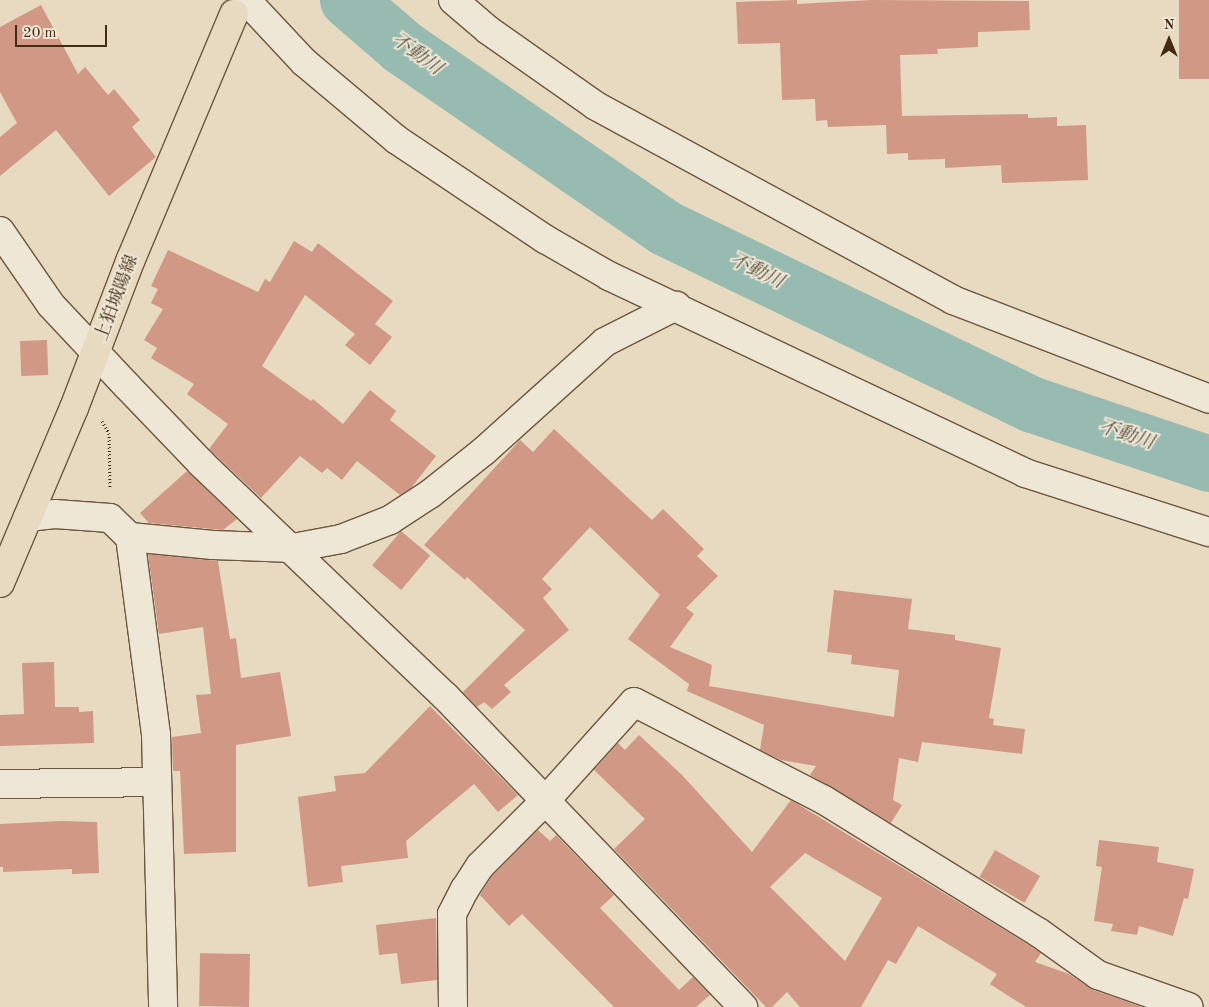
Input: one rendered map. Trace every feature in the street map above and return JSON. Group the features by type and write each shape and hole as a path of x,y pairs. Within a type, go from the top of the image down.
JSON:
{"main road":[{"name":"上狛城陽線","path":"0,583 74,408 131,260 240,7"}],"street":[{"path":"453,0 488,30 596,106 953,300 1209,399"},
{"path":"240,7 397,140 553,244 609,276 676,306 698,320 1025,473 1209,532"},
{"path":"0,231 51,305 97,351 202,464 293,548 445,696 743,1007"},
{"path":"28,518 55,514 110,518 130,537 213,545 293,548 341,538 390,520 430,494 484,450 604,342 676,306"},
{"path":"130,537 156,734 163,1007"},
{"path":"453,1007 452,914 480,866 545,801 634,702 824,800 1030,927 1098,975 1189,1007"},
{"path":"0,784 156,782"}],"path":[{"path":"74,408 100,419 109,433 110,518"}],"building":[{"path":"797,0 797,4 872,0 1029,1 1030,30 978,32 978,47 937,49 938,54 900,55 902,116 1028,114 1028,118 1057,117 1057,126 1086,125 1088,180 1002,183 1001,165 945,168 945,159 908,160 908,153 887,154 886,125 828,127 827,120 816,121 815,99 782,100 780,43 738,44 736,2"},
{"path":"1179,0 1209,0 1209,79 1179,79"},
{"path":"41,5 78,74 85,67 108,95 114,89 140,120 132,127 156,157 109,196 56,130 0,176 0,137 17,123 0,92 0,27"},
{"path":"294,241 312,252 318,243 393,301 375,324 392,337 370,365 345,345 355,334 305,295 262,366 311,401 313,399 343,424 370,390 396,411 390,420 436,456 411,488 400,495 357,461 342,480 327,468 322,473 300,456 261,498 209,449 228,424 187,394 194,384 151,358 157,348 144,340 163,309 151,303 158,289 151,286 168,250 258,292 265,279 270,282"},
{"path":"47,340 48,375 21,376 20,341"},
{"path":"554,429 652,520 663,509 704,549 697,556 718,576 686,608 694,614 670,647 712,665 709,686 894,717 899,670 851,664 852,655 827,652 834,590 912,599 908,629 955,635 955,640 1001,648 989,718 994,719 993,725 1025,729 1022,754 922,742 918,762 899,758 893,800 902,805 891,823 810,775 816,766 781,760 760,750 764,725 687,691 689,684 628,639 660,595 590,527 542,579 552,589 543,598 569,630 504,685 511,692 492,709 484,702 477,707 463,692 525,630 467,577 465,580 424,545 520,440 533,452"},
{"path":"187,471 237,519 223,530 149,523 140,513"},
{"path":"401,531 430,555 401,590 372,565"},
{"path":"148,554 218,561 230,639 236,638 241,678 280,672 291,736 236,745 236,852 184,854 180,771 173,771 172,737 201,733 196,695 211,694 203,627 159,634"},
{"path":"54,662 55,707 79,707 79,712 93,711 94,743 0,746 0,715 24,714 22,663"},
{"path":"430,706 518,795 498,812 474,784 406,841 408,858 341,866 343,882 308,887 298,797 336,791 334,776 365,773"},
{"path":"639,735 682,775 752,852 791,800 1029,945 1041,953 1035,962 1069,974 1093,990 1142,1007 1026,1007 990,984 997,974 918,926 896,964 888,960 861,1007 800,1007 787,992 772,1007 766,1007 614,849 645,819 594,770 618,743 625,750","holes":["805,853 882,898 845,961 770,887"]},
{"path":"61,821 97,822 99,873 72,874 72,869 3,872 3,867 0,867 0,824"},
{"path":"538,830 550,841 556,835 614,895 600,908 679,990 693,977 710,995 696,1007 614,1007 522,914 509,926 480,895 492,876"},
{"path":"1099,840 1159,847 1157,862 1194,869 1188,899 1184,898 1173,936 1139,926 1137,935 1111,931 1113,924 1094,921 1102,867 1096,866"},
{"path":"995,850 1040,876 1025,903 980,877"},
{"path":"436,918 437,980 401,984 397,953 379,955 376,925"},
{"path":"200,953 250,954 249,1007 199,1006"}],"waterway":[{"name":"不動川","path":"348,0 402,47 665,228 1033,405 1209,464"}]}
